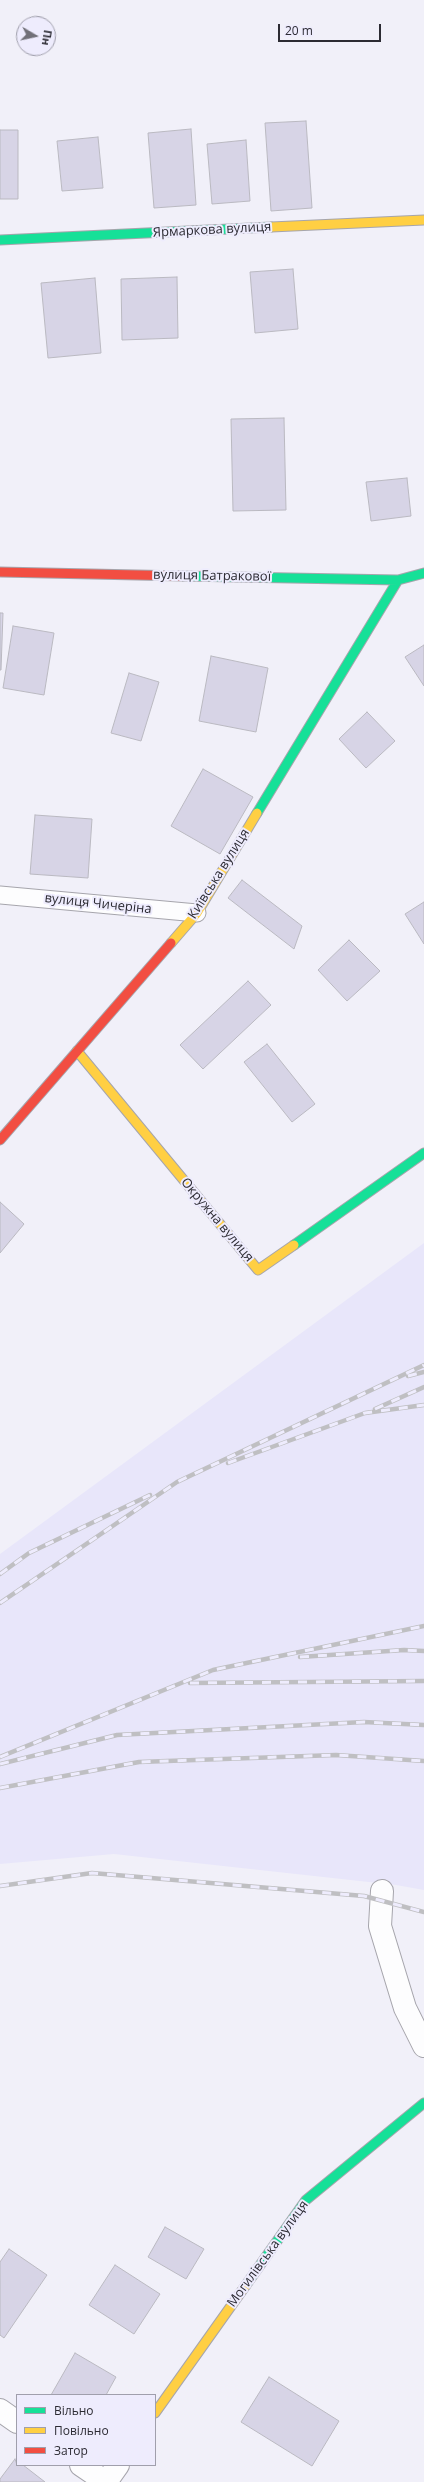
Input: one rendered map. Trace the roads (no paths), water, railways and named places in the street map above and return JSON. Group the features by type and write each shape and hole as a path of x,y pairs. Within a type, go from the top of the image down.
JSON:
{"street":[{"name":"Ярмаркова вулиця","path":"0,240 424,220"},
{"name":"вулиця Батракової","path":"0,572 398,580 424,573"},
{"name":"Київська вулиця","path":"0,1140 196,914 398,580"},
{"name":"Окружна вулиця","path":"77,1051 258,1270 424,1153"},
{"path":"382,1891 380,1926 405,2008 424,2046"},
{"name":"Могилівська вулиця","path":"156,2412 306,2200 424,2103"},
{"path":"0,2410 16,2421"},
{"path":"82,2466 106,2482 117,2466"}],"lane":[{"name":"вулиця Чичеріна","path":"0,895 196,914"}],"railway":[{"path":"0,1603 177,1482 424,1365"},
{"path":"408,1376 424,1372"},
{"path":"375,1409 424,1387"},
{"path":"228,1463 365,1413 424,1405"},
{"path":"0,1574 29,1553 150,1495"},
{"path":"0,1757 213,1670 424,1626"},
{"path":"300,1657 404,1650 424,1651"},
{"path":"190,1683 424,1681"},
{"path":"0,1764 117,1735 364,1722 424,1725"},
{"path":"0,1788 139,1762 336,1755 424,1761"},
{"path":"0,1886 92,1873 364,1896 424,1912"}]}
